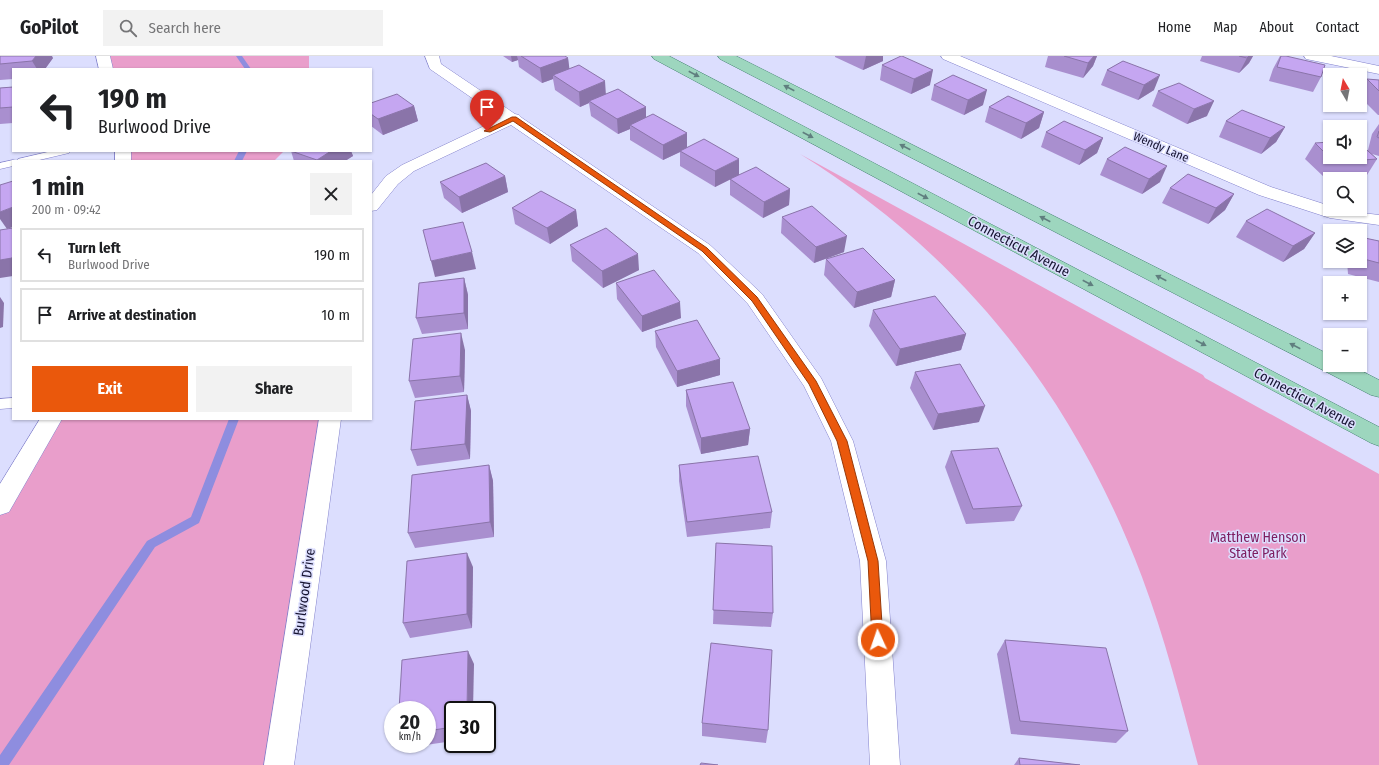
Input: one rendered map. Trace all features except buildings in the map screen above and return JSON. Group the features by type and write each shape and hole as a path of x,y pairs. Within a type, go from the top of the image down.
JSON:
{"main road":[{"name":"Connecticut Avenue","path":"659,56 1379,437"},
{"path":"725,56 1323,360"},
{"path":"1347,372 1379,388"}],"street":[{"path":"103,56 106,68"},
{"path":"432,56 435,66 514,118 704,249 755,299 813,383 842,441 873,561 885,765"},
{"name":"Wendy Lane","path":"948,56 1266,191 1336,214 1379,220"},
{"path":"1310,56 1379,70"},
{"path":"372,205 392,180 408,168 514,118"},
{"path":"0,505 50,420"},
{"name":"Burlwood Drive","path":"279,765 330,420"}],"lane":[{"path":"26,160 61,152"},
{"path":"0,166 12,163"},
{"path":"0,404 12,403"}],"green space":[{"path":"103,56 309,56 309,68 106,68"},
{"path":"123,152 283,152 275,160 123,160"},
{"name":"Matthew Henson State Park","path":"800,154 1203,375 1205,378 1379,474 1379,765 1198,765 1165,647 1142,577 1115,511 1083,449 1047,391 1007,336 962,285 913,238 859,194"},
{"path":"50,420 330,420 279,765 0,765 0,505"}],"waterway":[{"path":"239,56 247,68"},
{"path":"238,160 242,152"},
{"path":"1,765 151,544 195,520 234,420"}],"route":[{"path":"487,131 514,118 704,249 755,299 813,383 842,441 873,561 878,640"}]}
